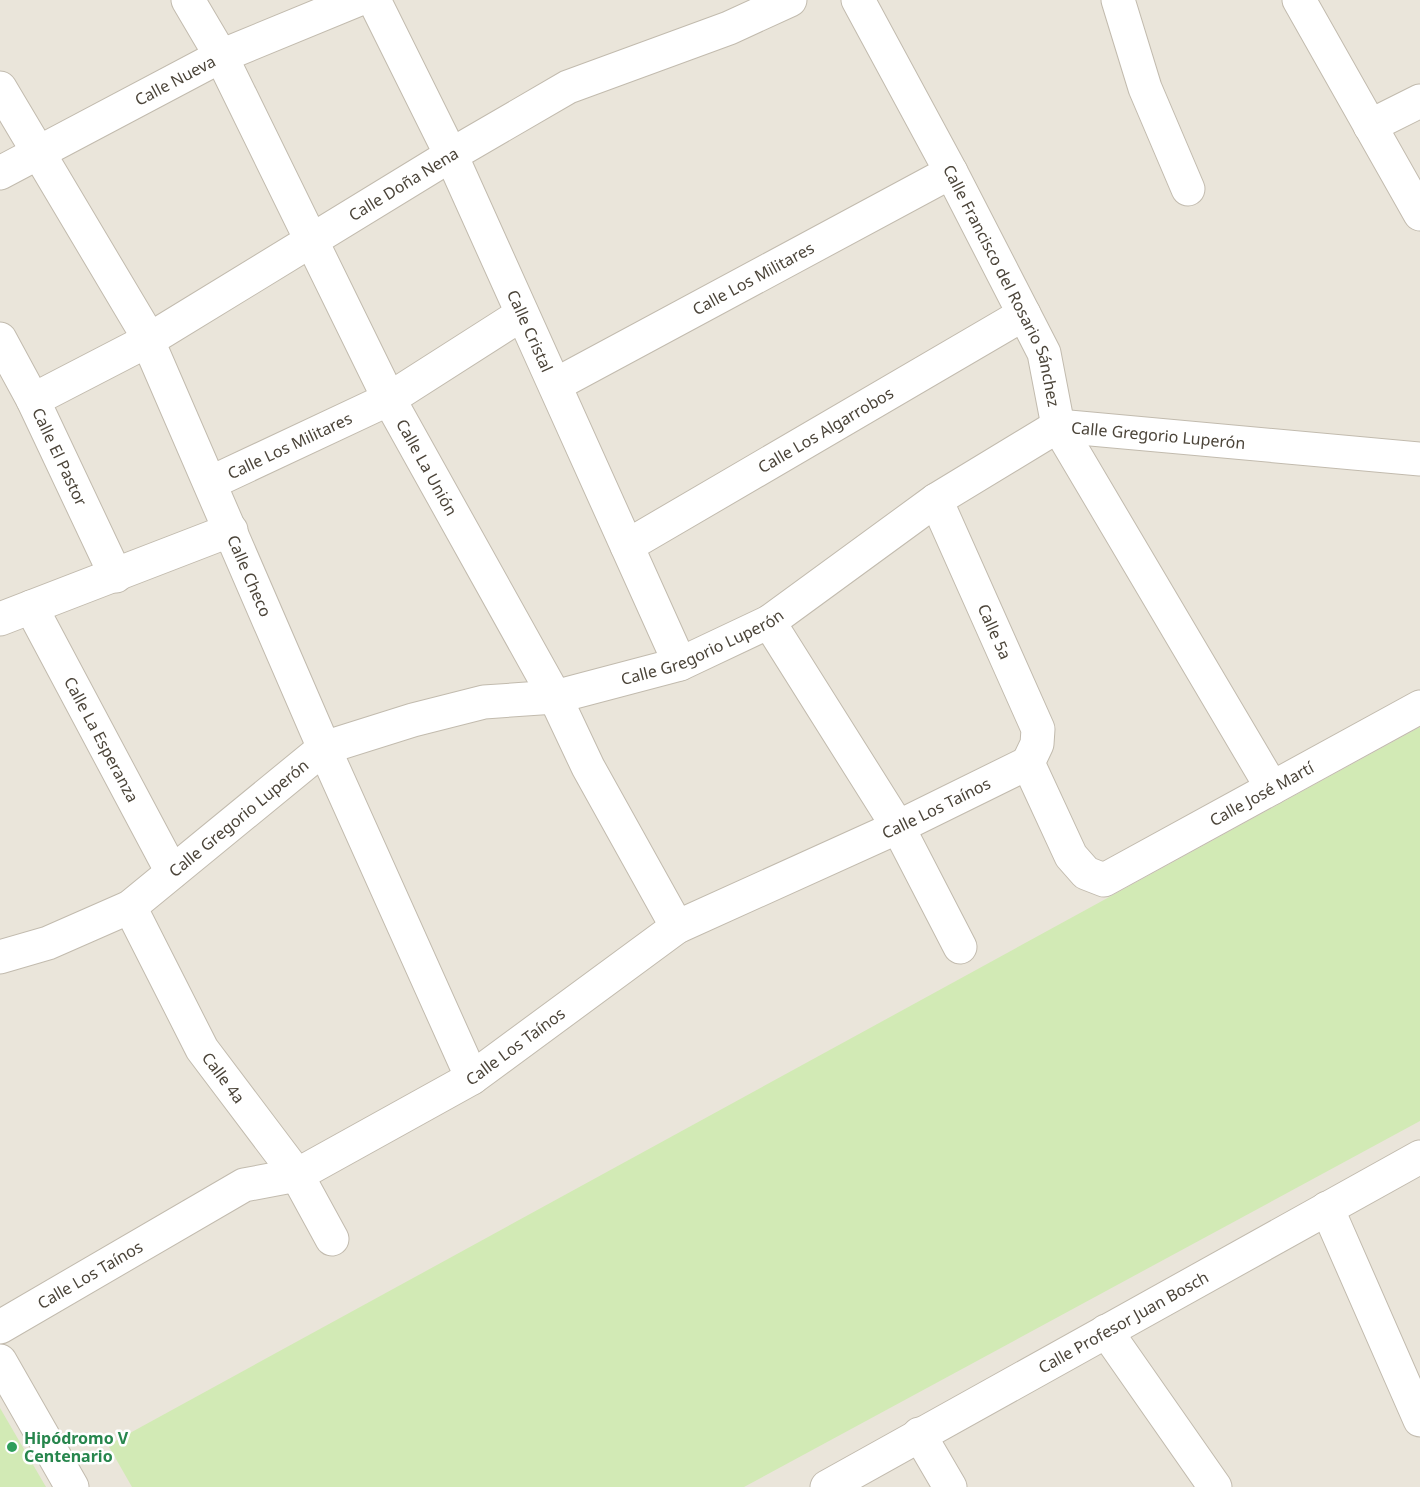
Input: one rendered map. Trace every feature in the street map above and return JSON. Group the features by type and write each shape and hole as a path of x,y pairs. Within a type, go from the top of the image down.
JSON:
{"street":[{"name":"Calle La Unión","path":"189,0 221,56 389,399 555,697 588,767 677,927"},
{"name":"Calle Nueva","path":"0,173 221,56 357,0"},
{"name":"Calle Cristal","path":"374,0 451,155 680,664"},
{"name":"Calle Doña Nena","path":"33,400 147,341 451,155 568,87 729,28 790,0"},
{"name":"Calle Francisco del Rosario Sánchez","path":"858,0 951,172 1044,353 1058,426 1272,788"},
{"path":"1118,0 1145,88 1188,189"},
{"path":"1299,0 1420,214"},
{"name":"Calle Checo","path":"0,88 141,325 324,748 472,1078"},
{"path":"1370,126 1420,101"},
{"name":"Calle Los Militares","path":"555,385 951,172"},
{"name":"Calle Los Militares","path":"210,483 389,399 522,314"},
{"name":"Calle Los Algarrobos","path":"627,546 1024,314"},
{"name":"Calle El Pastor","path":"0,339 33,400 116,576"},
{"name":"Calle Gregorio Luperón","path":"0,957 48,943 130,907 324,748 413,720 483,702 555,697 680,664 769,622 936,500 1058,426 1420,459"},
{"name":"Calle 5a","path":"936,500 1038,729 1037,744 1028,763"},
{"path":"0,619 231,530"},
{"name":"Calle La Esperanza","path":"31,607 172,872"},
{"path":"769,622 898,826 960,947"},
{"name":"Calle José Martí","path":"1028,763 1071,856 1086,873 1104,880 1420,707"},
{"name":"Calle Los Taínos","path":"0,1327 244,1185 297,1175 472,1078 677,927 898,826 1028,763"},
{"name":"Calle 4a","path":"130,907 202,1049 297,1175 332,1239"},
{"name":"Calle Profesor Juan Bosch","path":"826,1487 1420,1157"},
{"path":"1327,1208 1420,1420"},
{"path":"1106,1331 1215,1487"},
{"path":"0,1361 72,1487"},
{"path":"919,1434 950,1487"}],"shaded area":[{"path":"0,0 1420,0 1420,1487 0,1487"}],"green space":[{"path":"1420,727 1420,1121 744,1487 132,1487 108,1445"},
{"name":"Hipódromo V Centenario","path":"0,1408 46,1487 0,1487"}],"place":[{"name":"Hipódromo V Centenario","path":"12,1447"}]}
